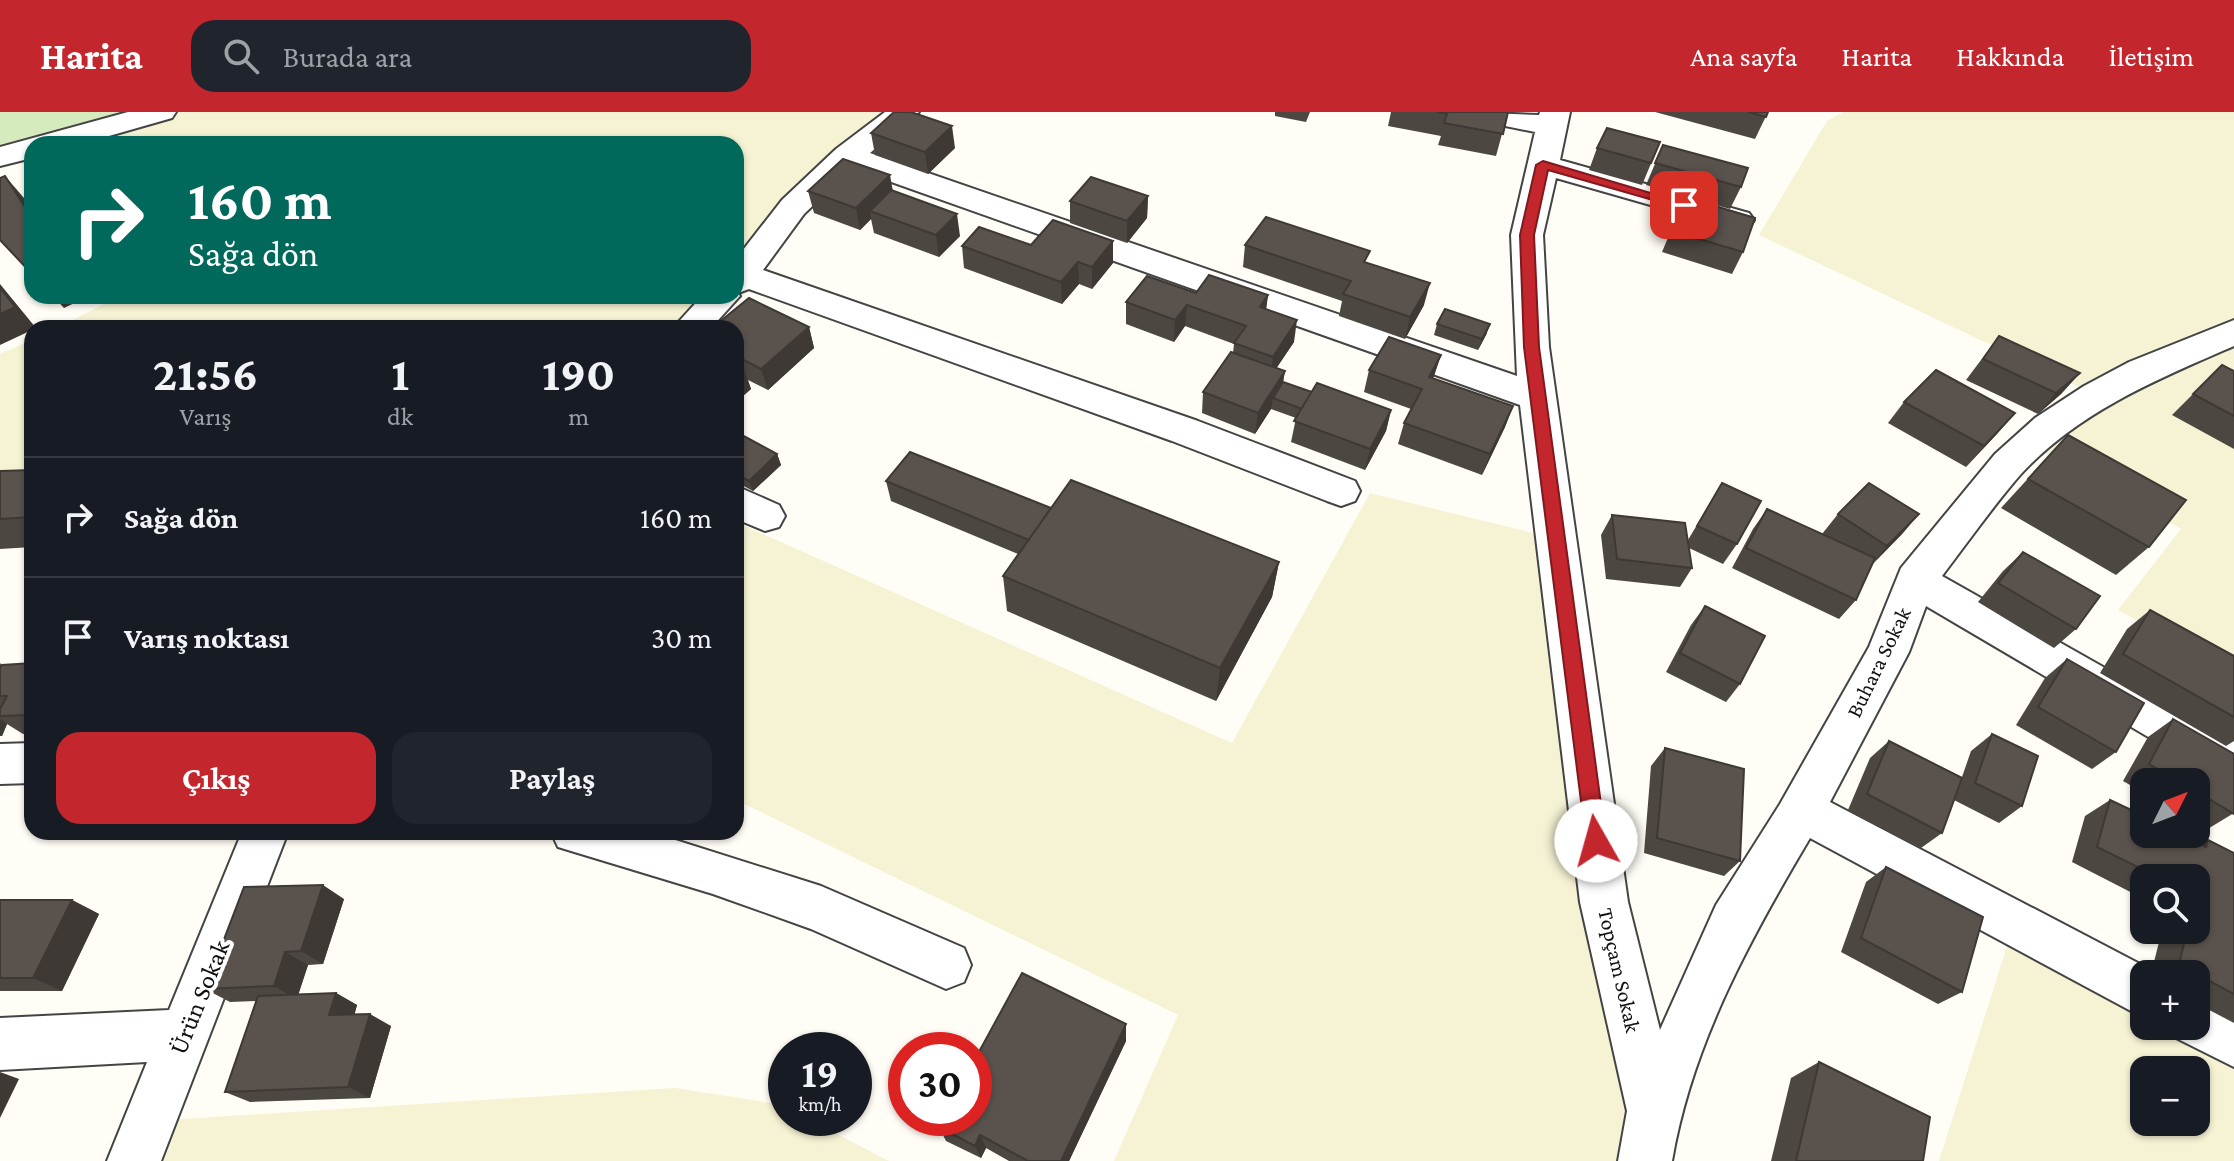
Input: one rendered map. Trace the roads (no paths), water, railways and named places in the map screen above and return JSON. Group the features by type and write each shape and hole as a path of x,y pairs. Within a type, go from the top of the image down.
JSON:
{"street":[{"path":"76,136 161,112"},
{"path":"744,271 793,207 847,156 904,112"},
{"path":"1477,112 1550,134 1741,221"},
{"name":"Topçam Sokak","path":"1550,134 1527,235 1531,347 1604,902 1654,1111 1645,1161"},
{"path":"0,157 24,150"},
{"path":"847,156 1538,397"},
{"path":"744,287 1185,431 1341,491"},
{"path":"698,320 714,304"},
{"name":"Buhara Sokak","path":"1654,1111 1733,922 1801,810 1888,652 1915,580 2008,464 2048,428 2097,395 2142,371 2234,332"},
{"path":"1915,580 2234,764"},
{"path":"0,764 24,763"},
{"path":"1801,810 2130,986"},
{"name":"Ürün Sokak","path":"134,1161 262,840"},
{"path":"602,840 713,872 821,909 946,965"},
{"path":"2210,1028 2234,1041"},
{"path":"0,1044 184,1035"}]}
